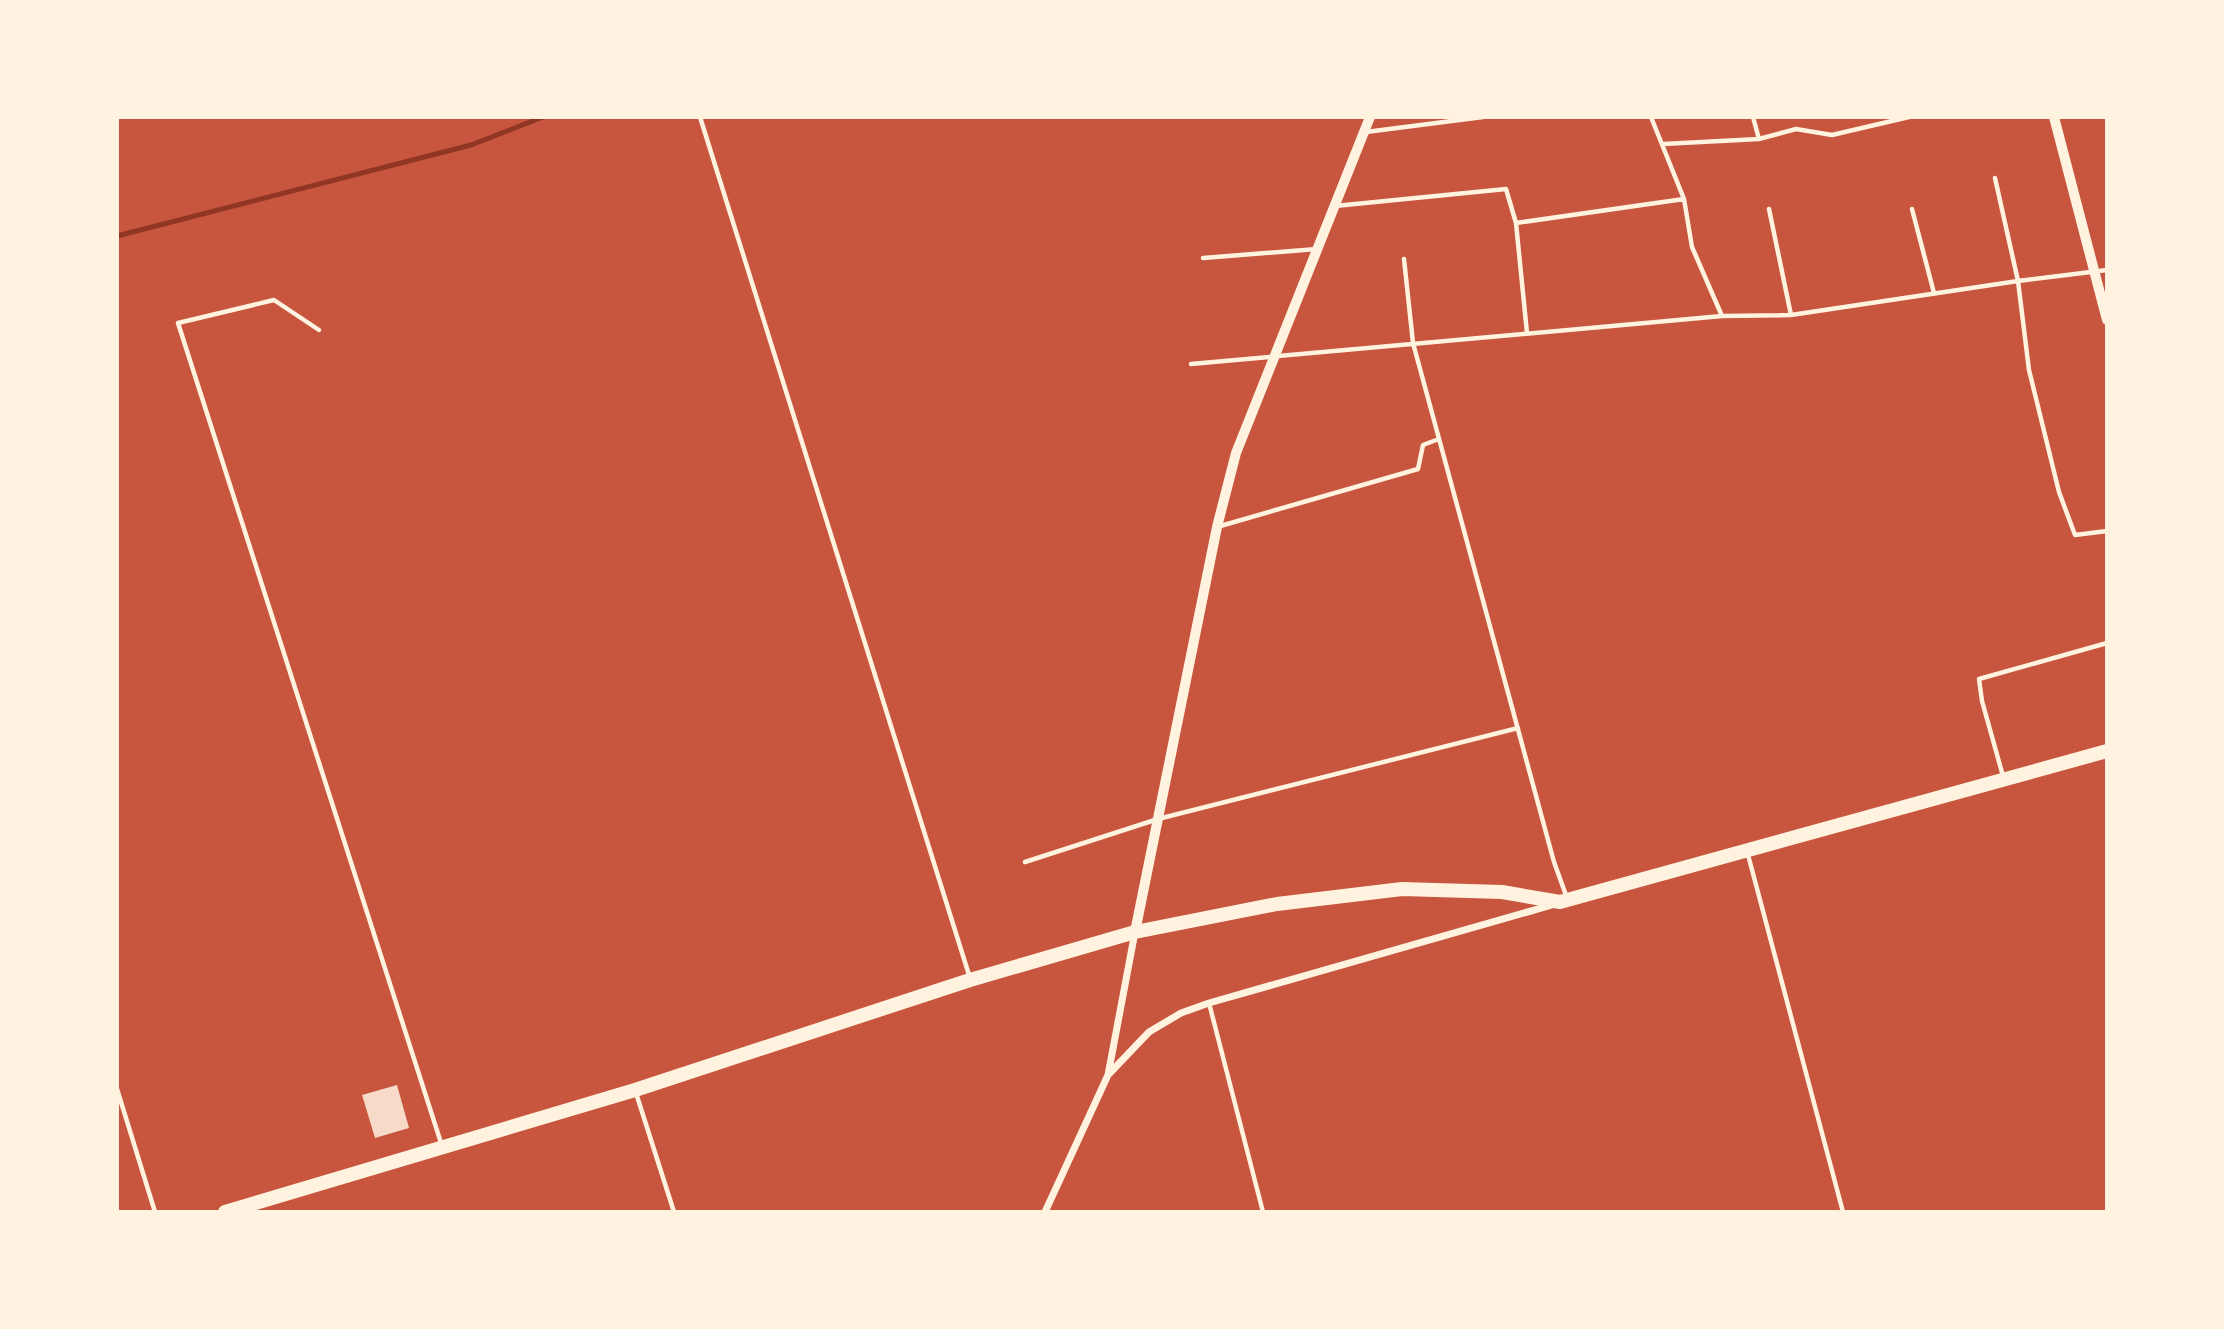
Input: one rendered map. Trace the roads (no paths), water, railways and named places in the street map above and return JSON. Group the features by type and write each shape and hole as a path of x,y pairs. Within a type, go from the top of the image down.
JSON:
{"main road":[{"path":"225,1212 635,1090 970,980 1135,932 1277,904 1402,889 1502,892 1564,901 2107,751"}],"street":[{"path":"1045,1212 1108,1075 1217,527 1236,453 1370,117"},
{"path":"2054,117 2101,270 2107,320"},
{"path":"1108,1075 1149,1032 1181,1013 1564,901"}],"lane":[{"path":"700,117 970,980"},
{"path":"1364,133 1483,117"},
{"path":"1651,117 1684,199 1692,247 1722,316"},
{"path":"1754,117 1759,139"},
{"path":"1663,144 1759,139 1796,129 1832,135 1909,117"},
{"path":"1995,178 2018,281 2029,370 2059,492 2075,535 2107,531"},
{"path":"1335,206 1506,189 1516,223 1527,333"},
{"path":"1516,223 1684,199"},
{"path":"1769,209 1791,315"},
{"path":"1912,209 1934,293"},
{"path":"1203,258 1318,249"},
{"path":"1404,259 1413,343 1564,901"},
{"path":"1191,364 1722,316 1791,315 2101,270"},
{"path":"319,330 274,300 178,323 443,1148"},
{"path":"1217,527 1418,469 1423,445 1439,439"},
{"path":"2004,779 1982,701 1979,679 2107,643"},
{"path":"1025,862 1158,819 1518,728"},
{"path":"1747,850 1843,1212"},
{"path":"1209,1003 1264,1212"},
{"path":"117,1089 155,1212"},
{"path":"635,1090 674,1212"}],"waterway":[{"path":"117,236 471,145 543,117"}]}
